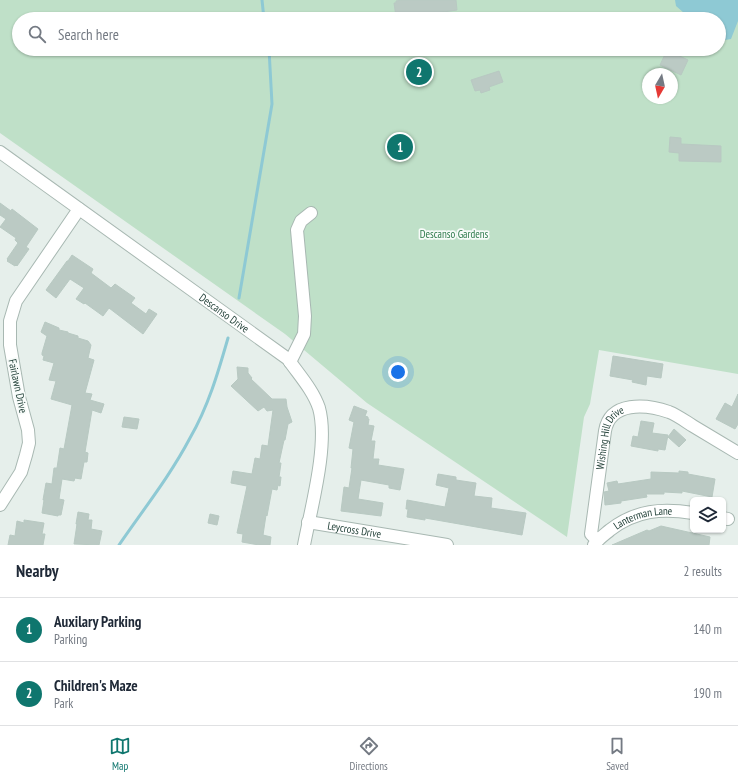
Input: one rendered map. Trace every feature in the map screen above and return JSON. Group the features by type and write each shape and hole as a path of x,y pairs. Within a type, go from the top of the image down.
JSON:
{"street":[{"name":"Descanso Drive","path":"0,152 290,362 312,393 319,408 322,425 322,447 304,545"},
{"name":"Fairlawn Drive","path":"0,505 21,472 29,442 28,430 19,397 10,345 10,322 16,301 79,209"},
{"path":"290,362 304,334 305,316 297,230 301,221 311,213"},
{"name":"Wishing Hill Drive","path":"596,542 591,534 605,431 610,418 618,411 631,407 650,408 670,412 738,453"},
{"name":"Lanterman Lane","path":"596,542 621,522 644,514 667,510 690,513"},
{"name":"Leycross Drive","path":"308,522 447,545"}],"green space":[{"name":"Descanso Gardens","path":"0,0 738,0 738,374 599,350 590,404 584,417 567,537 367,403 285,334 0,133"}],"water":[{"path":"675,0 738,0 738,21 731,39 726,40 726,12 683,12 676,6"}],"building":[{"path":"456,0 457,10 443,12 395,12 394,3 396,3 396,1"},
{"path":"664,56 680,56 688,60 681,75 678,74 678,68 666,68 660,65"},
{"path":"499,71 503,82 489,87 490,90 481,93 480,90 475,91 471,80"},
{"path":"670,137 681,138 681,144 721,146 721,162 679,161 679,153 669,152"},
{"path":"0,203 11,211 12,209 38,229 26,247 29,249 17,266 7,261 18,243 15,240 16,238 0,227 6,219 0,215"},
{"path":"72,255 93,269 91,273 111,288 115,284 135,298 131,303 146,314 149,309 157,314 143,334 109,308 103,316 85,303 84,304 76,299 84,288 70,279 56,298 46,290"},
{"path":"45,322 59,328 59,330 68,332 78,336 78,338 88,341 91,345 88,358 94,360 85,393 92,394 90,400 104,404 101,413 92,410 85,452 88,453 87,462 84,462 81,479 75,478 74,481 62,479 59,499 64,500 61,515 58,516 42,513 43,500 46,483 52,484 54,468 57,468 60,448 64,449 72,405 51,399 56,381 49,380 54,363 43,360 44,356 42,355 47,336 41,332"},
{"path":"613,356 663,364 661,378 647,376 646,385 632,382 633,380 610,376"},
{"path":"237,367 248,368 248,373 252,378 251,379 272,399 286,399 292,422 288,424 279,463 281,463 279,477 281,477 280,486 278,485 277,490 272,489 267,516 266,515 263,535 271,537 270,545 242,542 243,534 237,533 247,486 231,483 233,471 252,474 255,458 260,459 262,445 268,446 273,410 267,411 264,407 258,411 231,386 238,379"},
{"path":"738,394 738,424 735,429 716,419 725,403 732,407"},
{"path":"354,406 367,411 365,416 369,419 368,425 374,426 371,441 375,441 373,459 379,459 378,465 404,469 400,490 389,488 389,485 361,480 358,499 383,503 381,516 341,511 344,487 349,488 352,468 353,449 349,448 354,422 349,420"},
{"path":"124,417 139,419 137,429 122,427"},
{"path":"641,421 654,423 652,433 668,435 665,450 658,449 658,451 631,446 633,436 638,437"},
{"path":"674,429 686,440 679,447 668,437"},
{"path":"679,471 688,472 688,474 715,479 712,497 682,491 682,493 664,492 664,494 646,494 647,497 605,505 604,492 609,491 607,483 617,481 618,484 651,479 651,472 679,473"},
{"path":"438,474 456,477 456,480 476,483 474,496 492,498 491,508 526,513 522,535 425,518 425,520 407,517 407,500 445,507 449,488 436,485"},
{"path":"78,512 89,514 88,520 92,520 91,529 102,531 99,545 74,544"},
{"path":"210,514 219,516 217,525 208,523"},
{"path":"24,520 44,523 42,534 45,534 43,545 8,545 10,535 15,536 17,521 24,523"},
{"path":"661,526 710,537 709,545 612,545 647,530 649,531"}],"waterway":[{"path":"262,0 263,12"},
{"path":"239,298 272,104 269,56"},
{"path":"119,545 165,479 196,426 212,390 228,338"}],"place":[{"name":"Children's Maze","path":"419,72"},
{"name":"Auxilary Parking","path":"400,147"}]}
